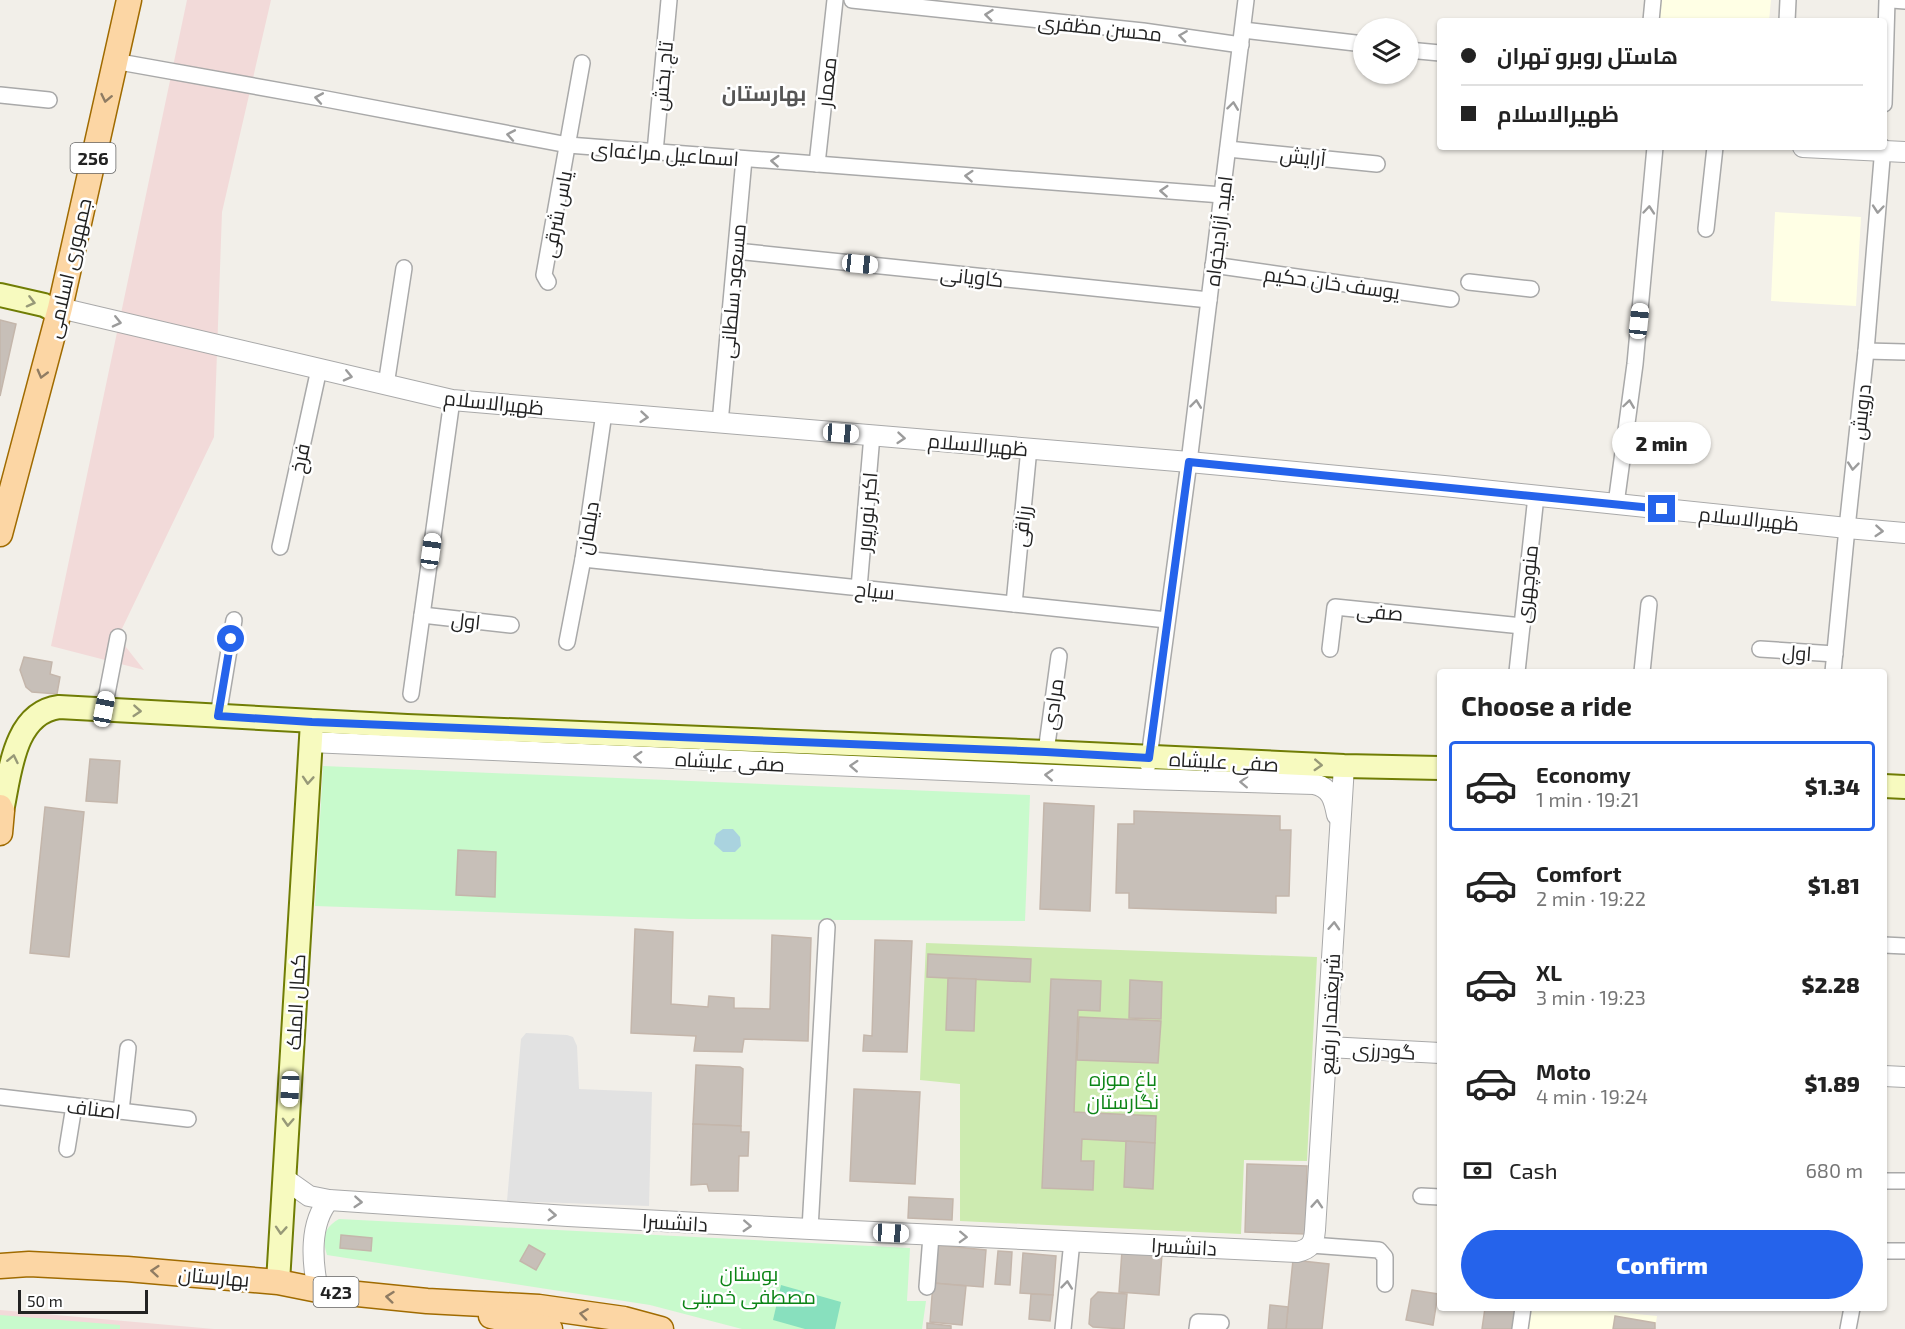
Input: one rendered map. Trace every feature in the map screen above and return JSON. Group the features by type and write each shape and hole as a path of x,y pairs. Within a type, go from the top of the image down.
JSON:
{"main road":[{"name":"جمهوری اسلامی","path":"0,534 59,313 129,0"},
{"path":"0,295 45,305 59,313"},
{"name":"صفی علیشاه","path":"1,817 15,749 23,733 38,714 47,709 60,707 218,716 311,732 1046,752 1148,768 1344,766 1437,768"},
{"name":"کمال الملک","path":"278,1282 311,732"},
{"path":"1887,786 1905,787"},
{"name":"بهارستان","path":"0,1266 30,1264 127,1269 278,1282 318,1290 427,1301 539,1307 624,1319 661,1329"},
{"name":"بهارستان","path":"427,1301 550,1329"}],"street":[{"name":"تاج بخش","path":"655,152 669,0"},
{"name":"معمار","path":"817,164 835,0"},
{"name":"امید آزادیخواه","path":"1189,462 1246,0"},
{"path":"1652,18 1653,0"},
{"path":"1787,18 1788,0"},
{"path":"1886,18 1887,0"},
{"path":"1892,0 1905,1"},
{"name":"محسن مظفری","path":"861,1 1143,31 1353,43"},
{"path":"1419,51 1437,53"},
{"name":"اسماعیل مراغه‌ای","path":"114,61 568,146 1222,195"},
{"name":"یاس شرقی","path":"548,282 544,275 582,63"},
{"path":"0,95 49,100"},
{"name":"آرایش","path":"1228,149 1377,164"},
{"path":"1616,504 1635,364 1655,150"},
{"path":"1706,229 1715,150"},
{"name":"درویش","path":"1833,669 1866,351 1883,150"},
{"path":"1887,150 1905,152"},
{"name":"مسعود سلطانی","path":"720,423 744,159"},
{"name":"کاویانی","path":"736,251 1209,300"},
{"name":"یوسف خان حکیم","path":"1214,265 1451,299"},
{"path":"386,385 404,268"},
{"path":"1468,282 1531,289"},
{"name":"ظهیرالاسلام","path":"59,313 452,400 1189,462 1905,533"},
{"path":"1866,351 1905,352"},
{"name":"فرخ","path":"280,547 319,369"},
{"path":"411,694 452,400"},
{"name":"دیلمان","path":"567,642 583,559 604,413"},
{"name":"اکبر نورپور","path":"859,588 872,435"},
{"name":"رزاقی","path":"1014,604 1017,552 1029,448"},
{"path":"1148,768 1189,462"},
{"name":"منوچهری","path":"1517,669 1536,496"},
{"name":"سیاح","path":"583,559 1167,620"},
{"path":"1642,669 1649,604"},
{"name":"صفی","path":"1330,648 1335,607 1522,626"},
{"name":"اول","path":"422,615 511,625"},
{"path":"218,716 234,620"},
{"path":"104,709 118,637"},
{"name":"اول","path":"1760,649 1834,654"},
{"name":"مرادی","path":"1046,752 1059,656"},
{"name":"صفی علیشاه","path":"311,732 1148,768 1314,784 1325,787 1332,795 1339,823"},
{"name":"شریعتمدار رفیع","path":"1304,1249 1314,1240 1315,1230 1344,766"},
{"path":"810,1229 827,927"},
{"path":"1887,945 1905,946"},
{"name":"گودرزی","path":"1328,1047 1437,1053"},
{"path":"121,1111 128,1048"},
{"path":"1887,1076 1905,1077"},
{"name":"اصناف","path":"0,1097 188,1119"},
{"path":"67,1149 74,1106"},
{"name":"دانشسرا","path":"285,1179 309,1196 329,1200 579,1217 931,1236 1304,1249"},
{"path":"1887,1181 1905,1181"},
{"path":"1420,1196 1437,1197"},
{"path":"318,1290 314,1258 318,1219 329,1200"},
{"path":"927,1287 931,1236"},
{"path":"1063,1329 1072,1241"},
{"path":"1304,1249 1379,1250 1385,1257 1385,1284"},
{"path":"1887,1251 1905,1251"},
{"path":"1520,1329 1523,1311"},
{"path":"1848,1329 1851,1311"},
{"path":"1197,1329 1198,1322 1221,1323"}],"shaded area":[{"path":"187,0 271,0 222,212 214,437 118,637 144,670 51,646"},
{"path":"1660,0 1771,0 1769,18 1658,18"},
{"path":"1775,212 1861,217 1856,306 1771,301"},
{"path":"526,1033 573,1037 577,1046 579,1089 652,1092 649,1206 507,1201 521,1039"},
{"path":"0,1310 214,1329 0,1329"},
{"path":"1531,1311 1606,1311 1657,1316 1655,1329 1528,1329"}],"green space":[{"path":"323,766 1030,795 1025,921 691,919 315,906"},
{"name":"باغ موزه نگارستان","path":"926,943 1317,957 1307,1161 1244,1160 1241,1234 960,1221 960,1084 920,1080"},
{"name":"بوستان مصطفی خمینی","path":"339,1219 910,1248 907,1301 926,1301 922,1329 742,1329 650,1305 327,1255 325,1234 330,1226"},
{"path":"781,1285 841,1302 835,1329 805,1329 773,1320"},
{"path":"0,1315 120,1325 120,1329 0,1329"}],"water":[{"path":"723,829 733,829 740,837 741,846 735,852 723,852 714,844 716,834"}],"building":[{"path":"0,320 16,324 0,396"},
{"path":"24,657 52,662 50,674 60,677 57,694 32,692 26,687 20,670"},
{"path":"90,759 120,761 117,803 86,801"},
{"path":"1044,803 1094,806 1090,911 1040,909"},
{"path":"45,807 84,812 69,957 30,953"},
{"path":"1134,811 1280,816 1280,830 1291,830 1289,896 1276,896 1276,913 1129,908 1129,893 1116,893 1118,824 1134,824"},
{"path":"458,850 496,852 495,897 456,895"},
{"path":"635,929 673,932 671,1004 708,1007 709,996 734,998 734,1008 770,1009 772,935 811,938 808,1041 744,1039 742,1052 694,1051 696,1036 631,1033"},
{"path":"875,940 912,941 907,1052 863,1051 864,1035 872,1036"},
{"path":"928,954 1031,959 1030,982 927,977"},
{"path":"948,978 976,979 974,1031 946,1030"},
{"path":"1051,979 1101,981 1100,1011 1078,1010 1074,1112 1156,1116 1155,1143 1082,1139 1081,1161 1094,1161 1093,1190 1042,1188"},
{"path":"1130,980 1162,982 1161,1019 1129,1018"},
{"path":"1079,1017 1161,1021 1158,1063 1077,1060"},
{"path":"696,1065 743,1069 741,1126 693,1124"},
{"path":"854,1089 920,1092 915,1184 850,1181"},
{"path":"693,1124 741,1126 741,1132 749,1132 748,1156 739,1156 738,1191 709,1191 707,1184 691,1185"},
{"path":"1126,1141 1155,1143 1153,1189 1124,1187"},
{"path":"1247,1164 1307,1166 1305,1234 1245,1232"},
{"path":"909,1197 953,1199 952,1220 908,1218"},
{"path":"341,1235 372,1238 371,1251 340,1248"},
{"path":"529,1245 545,1254 536,1270 520,1261"},
{"path":"936,1245 986,1250 983,1287 933,1283"},
{"path":"998,1251 1012,1252 1010,1285 995,1284"},
{"path":"1122,1251 1162,1254 1159,1295 1119,1292"},
{"path":"1023,1253 1056,1256 1053,1295 1020,1293"},
{"path":"1293,1260 1329,1264 1322,1329 1286,1329"},
{"path":"933,1283 966,1286 962,1325 930,1322"},
{"path":"1412,1290 1437,1294 1433,1325 1406,1320"},
{"path":"1098,1292 1127,1294 1124,1329 1093,1327 1089,1324 1091,1299"},
{"path":"1031,1294 1053,1295 1050,1321 1029,1319"},
{"path":"1270,1305 1288,1307 1286,1329 1268,1329"},
{"path":"1485,1311 1516,1311 1516,1329 1482,1329"},
{"path":"1615,1316 1655,1323 1655,1329 1613,1329"},
{"path":"927,1323 951,1326 951,1329 927,1329"}],"district":[{"name":"بهارستان","path":"764,92"}],"route":[{"path":"231,639 218,716 1149,758 1189,462 1662,509"}]}
